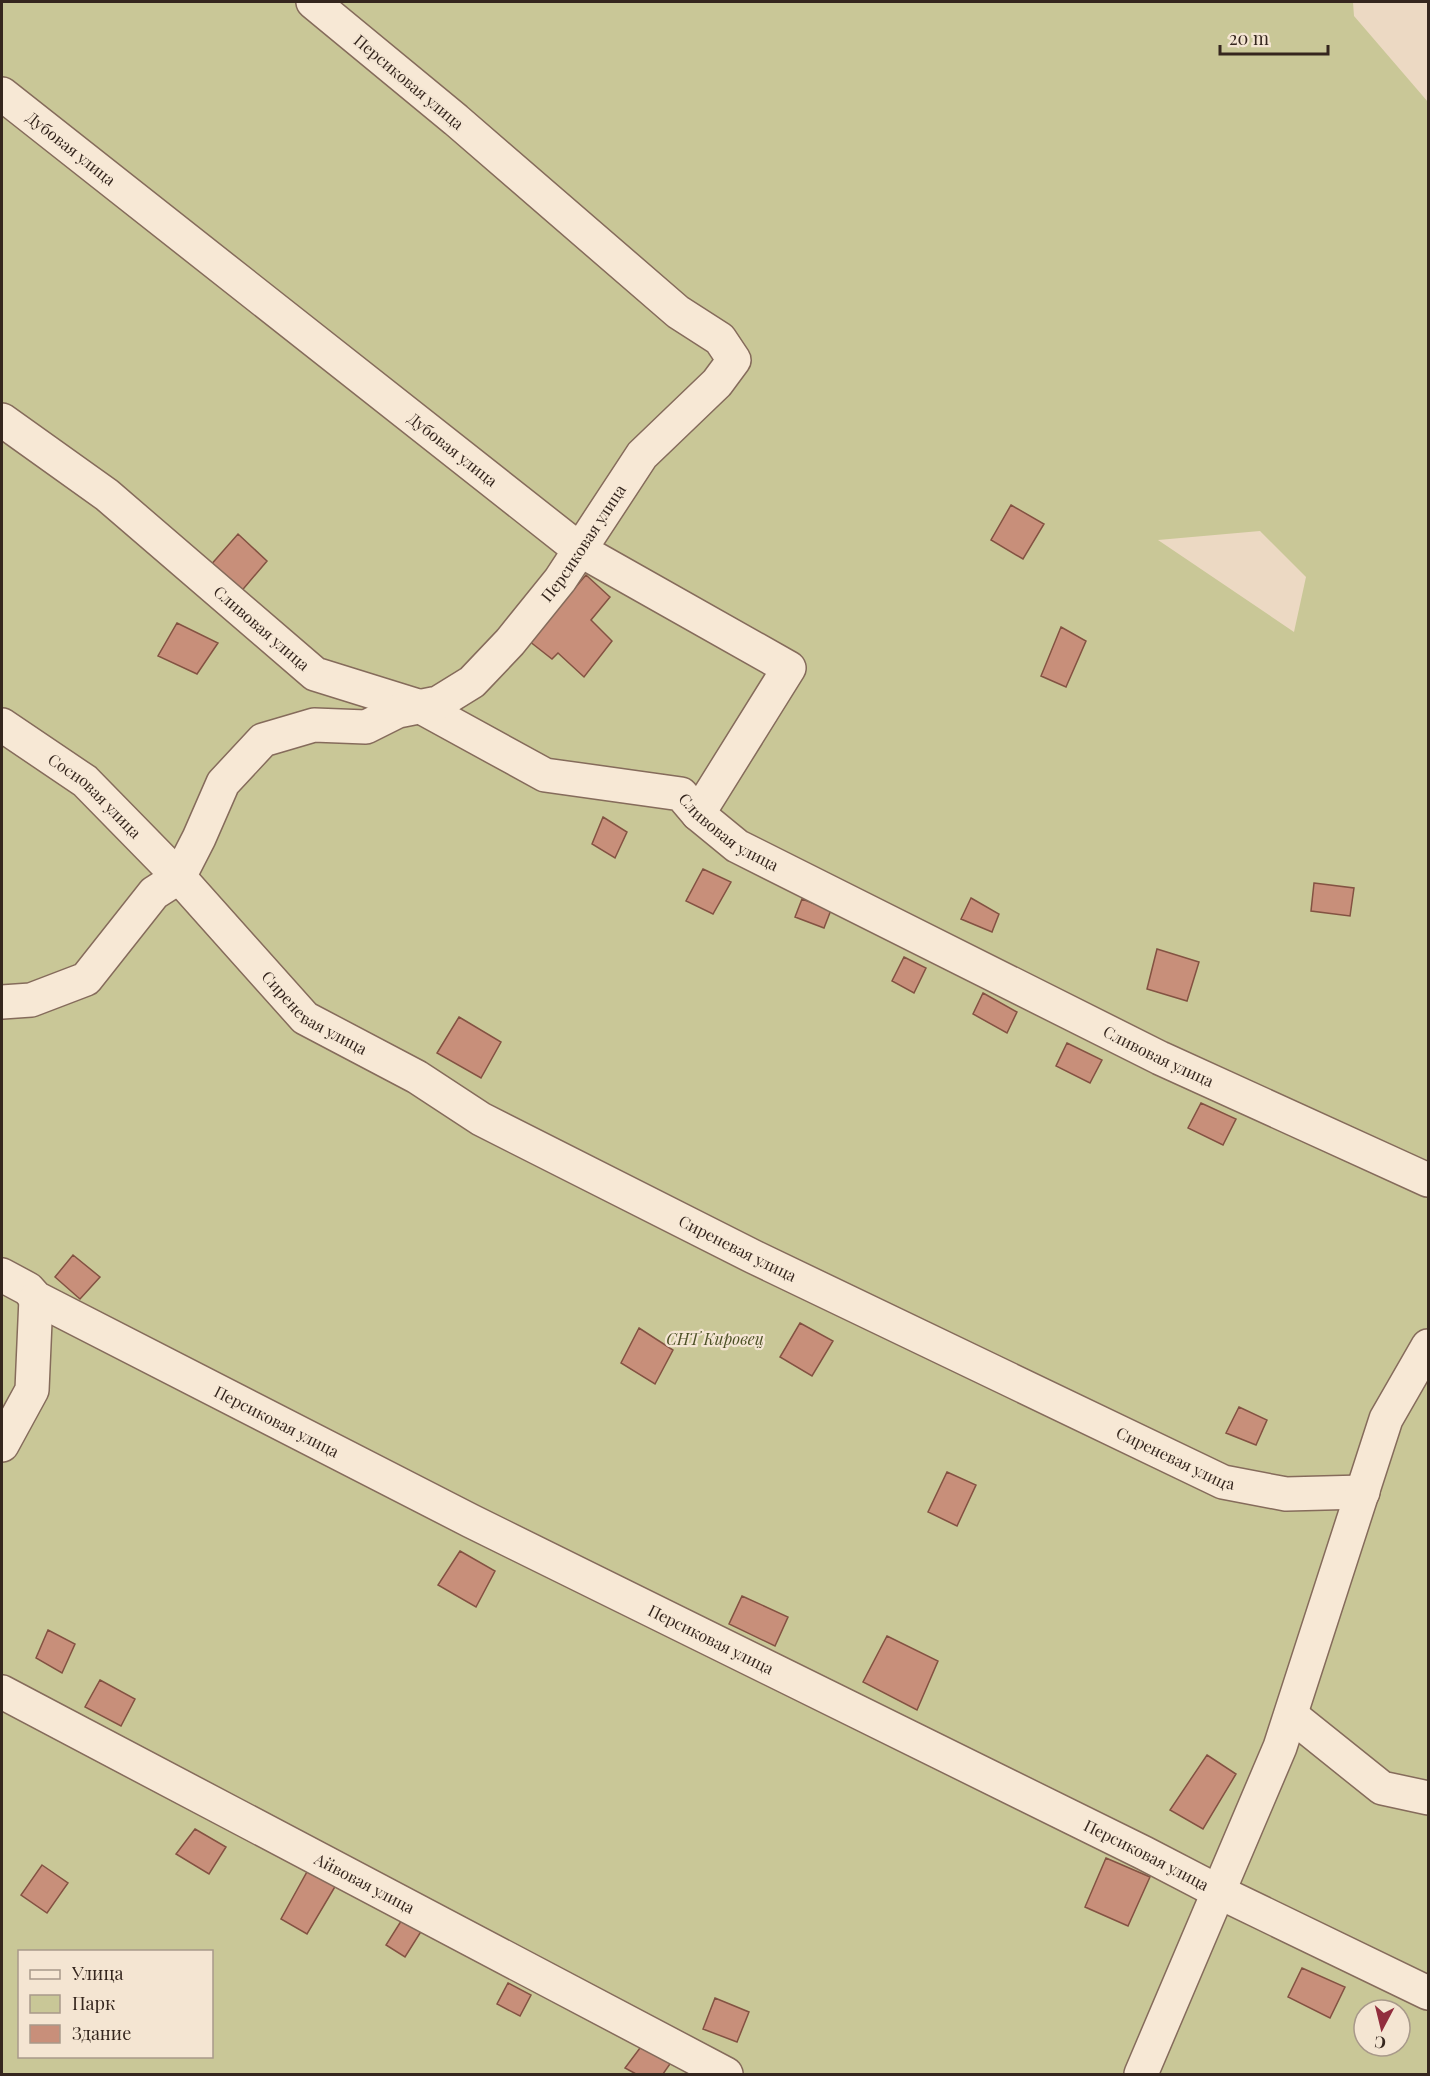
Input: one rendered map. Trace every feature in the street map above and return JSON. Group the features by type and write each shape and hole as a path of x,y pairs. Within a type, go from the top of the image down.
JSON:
{"street":[{"name":"Персиковая улица","path":"179,877 223,783 263,740 314,725 366,727 398,711 438,703 472,682 510,642 561,580 642,455 717,383 734,360 720,339 678,312 456,120 313,2"},
{"name":"Дубовая улица","path":"2,94 580,550 789,668 698,814"},
{"name":"Сливовая улица","path":"2,420 107,495 315,674 421,707 545,775 681,794 698,814 737,846 1149,1053 1428,1180"},
{"name":"Сосновая улица","path":"2,725 85,781 179,877"},
{"path":"2,1002 31,1000 86,979 154,893 179,877"},
{"name":"Сиреневая улица","path":"179,877 305,1018 417,1077 481,1119 754,1257 1222,1482 1286,1494 1363,1492"},
{"name":"Персиковая улица","path":"2,1275 28,1289 36,1298 471,1521 1144,1852 1219,1892 1428,1993"},
{"path":"2,1445 32,1390 36,1298"},
{"path":"1141,2074 1280,1748 1386,1419 1428,1346"},
{"name":"Айвовая улица","path":"2,1692 726,2074"},
{"path":"1291,1715 1382,1788 1428,1798"}],"green space":[{"name":"СНТ Кировец","path":"2,2 1353,2 1354,16 1428,102 1428,2074 2,2074","holes":["1260,531 1306,577 1294,632 1158,540"]}],"building":[{"path":"1011,505 1044,524 1023,559 991,540"},
{"path":"238,534 267,561 239,594 209,567"},
{"path":"586,575 610,597 591,620 612,641 584,677 558,653 552,659 529,641"},
{"path":"177,623 218,643 197,674 158,656"},
{"path":"1061,627 1086,641 1066,687 1041,676"},
{"path":"603,817 627,832 615,858 592,844"},
{"path":"703,869 731,882 713,914 686,901"},
{"path":"1314,883 1354,888 1350,916 1311,911"},
{"path":"971,898 999,914 992,932 961,919"},
{"path":"802,899 831,910 824,928 795,917"},
{"path":"1157,949 1199,962 1187,1001 1147,989"},
{"path":"904,957 926,968 914,993 892,981"},
{"path":"983,993 1017,1012 1007,1033 973,1014"},
{"path":"459,1017 501,1042 481,1078 437,1053"},
{"path":"1067,1043 1102,1060 1090,1083 1056,1066"},
{"path":"1201,1103 1236,1119 1223,1145 1188,1128"},
{"path":"73,1255 100,1277 80,1299 55,1277"},
{"path":"800,1323 833,1341 812,1376 780,1357"},
{"path":"639,1328 673,1350 655,1384 621,1363"},
{"path":"1239,1407 1267,1420 1256,1445 1226,1433"},
{"path":"947,1472 976,1485 957,1526 928,1512"},
{"path":"460,1551 495,1571 476,1607 438,1585"},
{"path":"742,1596 788,1617 775,1646 729,1624"},
{"path":"48,1630 75,1644 62,1673 36,1658"},
{"path":"887,1636 938,1661 917,1710 863,1682"},
{"path":"100,1680 135,1699 121,1726 85,1707"},
{"path":"1207,1755 1236,1774 1203,1829 1170,1810"},
{"path":"195,1829 226,1847 209,1874 176,1854"},
{"path":"1106,1858 1150,1877 1128,1926 1085,1907"},
{"path":"42,1865 68,1883 47,1913 21,1895"},
{"path":"308,1870 336,1885 307,1934 281,1919"},
{"path":"403,1918 422,1930 405,1957 386,1945"},
{"path":"1302,1968 1345,1987 1330,2018 1288,1997"},
{"path":"508,1983 531,1995 520,2016 497,2004"},
{"path":"715,1998 749,2012 737,2042 703,2029"},
{"path":"643,2044 672,2061 663,2074 636,2074 625,2068"}]}
